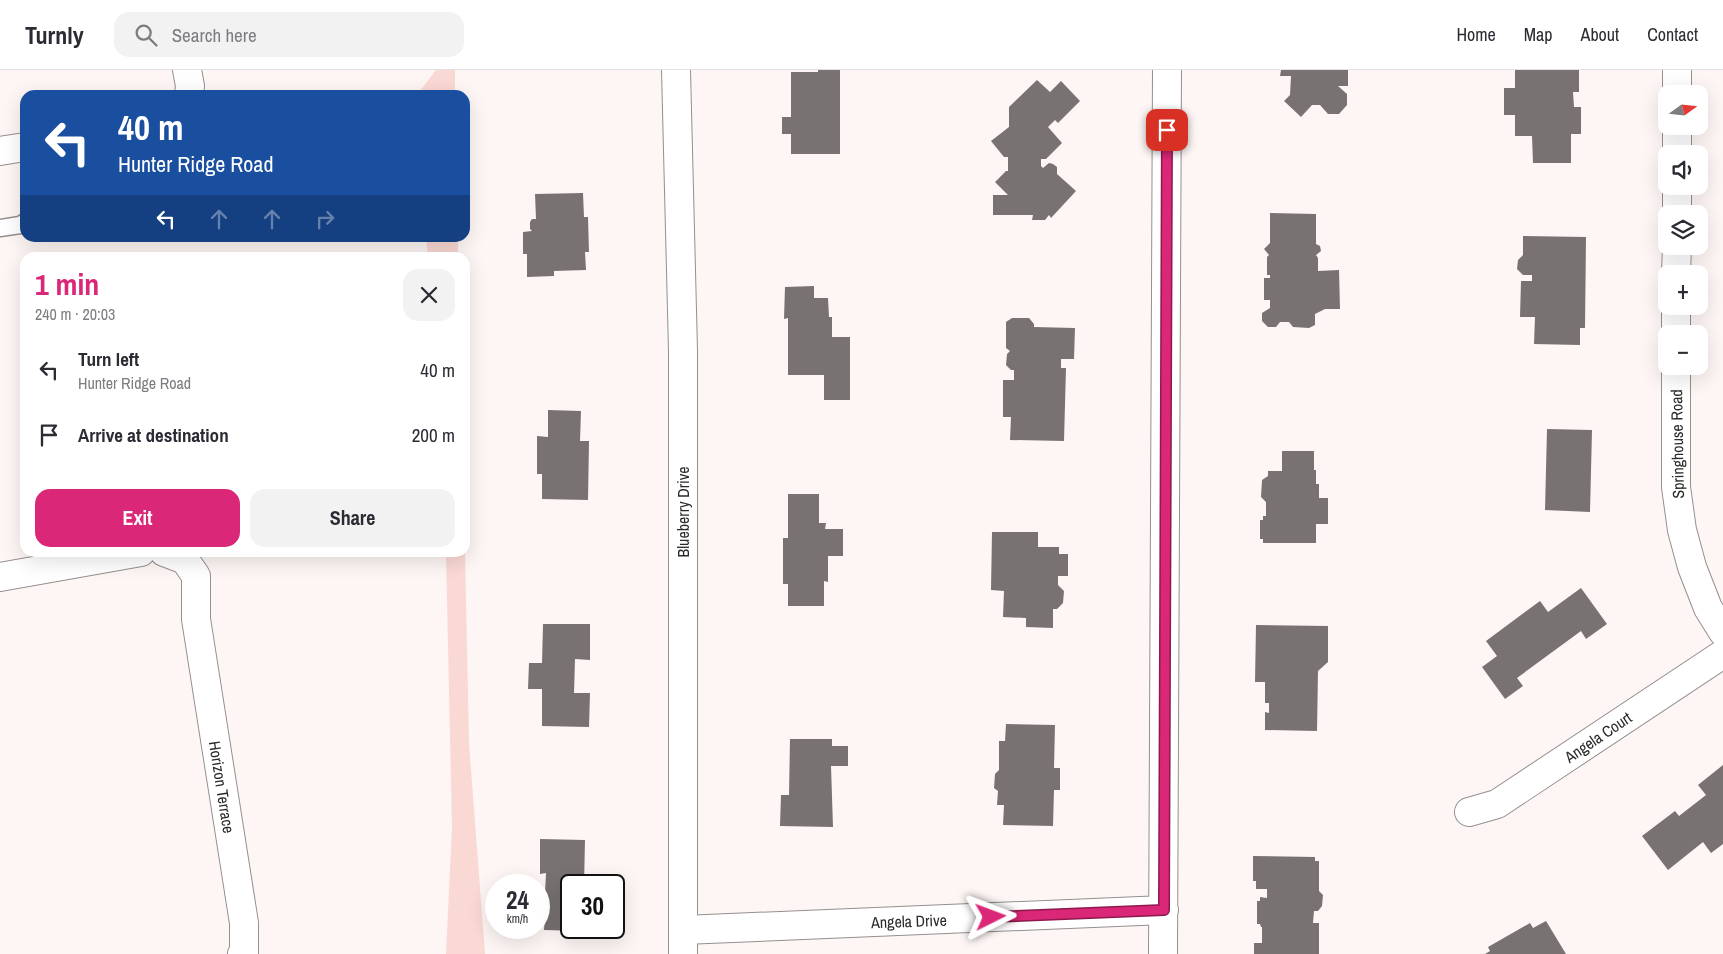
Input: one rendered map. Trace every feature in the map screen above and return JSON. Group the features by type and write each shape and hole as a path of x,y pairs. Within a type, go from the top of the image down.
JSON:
{"street":[{"path":"187,70 190,90"},
{"name":"Blueberry Drive","path":"676,70 683,350 683,942"},
{"path":"1163,954 1167,70"},
{"path":"1677,70 1677,85"},
{"path":"0,151 20,148"},
{"name":"Springhouse Road","path":"1676,375 1676,487 1682,530 1692,567 1708,608 1723,632"},
{"path":"0,577 113,557"},
{"name":"Horizon Terrace","path":"177,557 185,560 196,576 196,620 244,923 244,953 242,954"},
{"name":"Angela Court","path":"1469,812 1497,804 1723,654"},
{"name":"Angela Drive","path":"683,942 1164,910"}],"lane":[{"path":"0,228 20,225"}],"shaded area":[{"path":"436,70 455,70 455,90 421,90"},
{"path":"426,242 458,242 458,252 427,252"},
{"path":"446,557 465,557 469,743 485,954 446,954 452,828"}],"building":[{"path":"818,70 840,70 840,154 791,154 791,134 782,134 782,117 791,117 791,72 818,72"},
{"path":"1281,70 1348,70 1348,86 1338,86 1347,94 1347,105 1339,114 1328,114 1320,105 1312,105 1301,117 1284,101 1290,95 1291,76 1280,76"},
{"path":"1515,70 1579,70 1579,92 1573,92 1574,107 1581,107 1581,134 1571,134 1571,163 1533,163 1532,136 1515,136 1515,115 1504,115 1504,88 1515,88"},
{"path":"1037,80 1050,92 1061,81 1080,101 1058,123 1055,120 1048,127 1062,143 1046,159 1041,159 1041,166 1043,168 1049,163 1053,164 1057,167 1057,174 1076,191 1051,218 1049,215 1045,220 1032,220 1033,215 993,215 993,195 1008,195 995,182 1008,171 1008,157 1004,157 991,141 1009,127 1009,107"},
{"path":"583,193 584,217 588,217 589,252 585,252 586,270 554,271 554,276 527,277 527,254 523,254 523,232 532,231 530,229 530,222 532,219 536,219 535,194"},
{"path":"1270,213 1316,214 1316,244 1320,246 1321,251 1316,255 1318,258 1318,271 1339,270 1340,309 1325,309 1315,314 1315,325 1309,328 1293,327 1289,322 1280,322 1276,327 1268,327 1262,321 1262,313 1270,308 1270,300 1264,300 1264,278 1270,278 1270,275 1267,275 1267,257 1269,255 1264,249 1270,243"},
{"path":"1523,236 1586,237 1585,328 1580,328 1580,345 1534,344 1535,317 1520,317 1521,281 1532,281 1532,275 1523,275 1517,269 1518,260 1523,255"},
{"path":"814,286 814,298 828,298 829,317 832,317 832,337 850,337 850,400 824,400 824,375 788,375 788,318 784,319 785,287"},
{"path":"1012,318 1029,318 1034,327 1075,328 1074,359 1061,359 1061,368 1066,368 1064,441 1010,440 1011,417 1003,417 1003,380 1014,380 1014,370 1011,370 1006,365 1007,354 1010,351 1006,348 1006,322"},
{"path":"548,410 581,411 580,441 589,441 588,500 542,499 542,474 537,474 537,436 548,437"},
{"path":"1547,429 1592,430 1590,512 1545,510"},
{"path":"1282,451 1314,451 1314,470 1316,470 1316,484 1319,484 1319,498 1328,498 1328,524 1316,524 1316,543 1263,543 1263,539 1260,539 1260,520 1263,520 1263,516 1266,516 1266,502 1261,497 1262,480 1268,476 1268,471 1282,471"},
{"path":"788,494 819,494 819,523 826,523 825,529 843,529 843,556 828,556 828,582 824,581 824,606 788,606 788,584 783,584 783,538 788,538"},
{"path":"992,532 1038,532 1038,547 1059,547 1059,554 1068,554 1068,576 1058,576 1058,585 1064,591 1063,603 1057,609 1053,609 1053,628 1026,627 1026,618 1003,617 1004,591 991,590"},
{"path":"1581,588 1607,624 1586,639 1581,631 1517,678 1523,686 1505,699 1482,667 1497,656 1486,641 1540,601 1548,612"},
{"path":"543,624 590,624 590,660 575,659 574,693 590,693 589,727 542,726 542,689 528,689 529,663 542,663"},
{"path":"1256,625 1328,626 1328,662 1318,671 1317,731 1265,730 1265,712 1269,713 1269,703 1265,703 1265,682 1255,682"},
{"path":"1006,724 1055,725 1054,768 1060,768 1060,790 1054,790 1053,826 1003,825 1004,805 997,805 998,791 994,788 995,774 999,770 999,741 1005,741"},
{"path":"790,739 832,739 832,746 848,746 848,766 831,766 833,827 780,826 781,795 789,795"},
{"path":"1723,765 1723,844 1711,853 1703,842 1668,870 1642,836 1675,811 1679,816 1706,795 1698,785"},
{"path":"540,839 585,840 584,874 560,874 560,930 550,930 550,874 540,874"},
{"path":"1253,856 1315,857 1315,861 1319,861 1319,891 1323,895 1322,906 1318,911 1314,911 1313,923 1319,923 1319,954 1254,954 1254,943 1262,943 1262,927 1260,924 1257,924 1257,901 1260,901 1260,897 1267,898 1267,889 1256,889 1256,881 1253,881"},
{"path":"1546,921 1566,954 1485,954 1490,951 1488,947 1530,923 1533,928"}],"route":[{"path":"991,917 1164,910 1167,130"}]}
